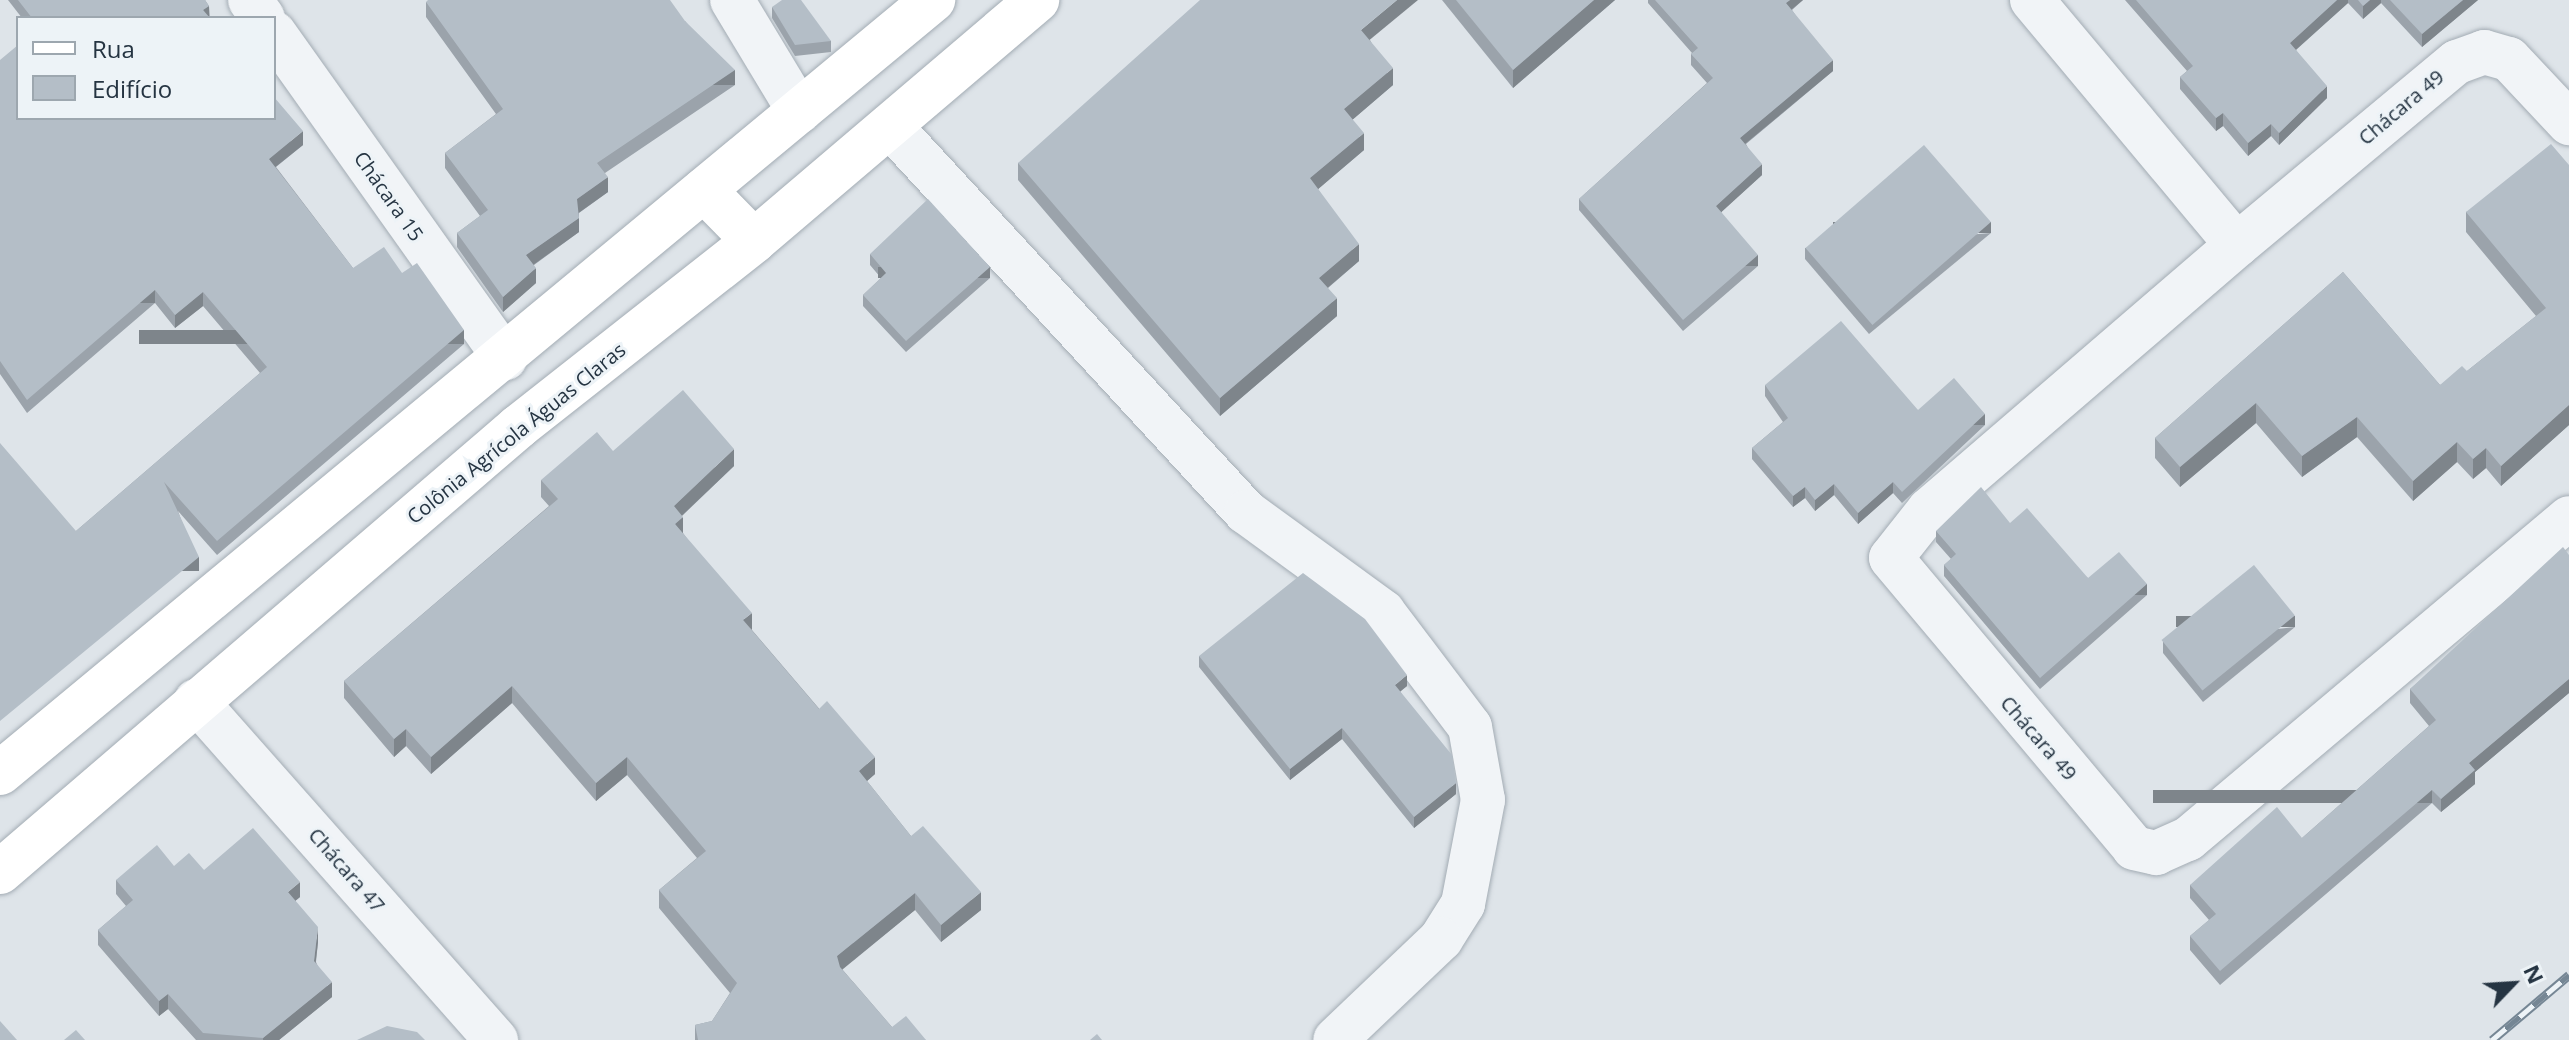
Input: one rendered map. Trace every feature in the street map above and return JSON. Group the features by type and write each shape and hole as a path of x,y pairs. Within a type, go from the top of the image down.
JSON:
{"main road":[{"path":"0,773 505,358 933,0"},
{"name":"Colônia Agrícola Águas Claras","path":"0,872 518,427 754,241 1037,0"},
{"path":"799,111 830,176"},
{"path":"704,190 754,241"}],"street":[{"path":"732,0 799,111"},
{"path":"2032,0 2237,245"},
{"name":"Chácara 15","path":"276,36 505,358"},
{"name":"Chácara 49","path":"2569,123 2509,59 2484,52 2457,62 2237,245 1918,519 1891,558 2134,848 2171,851 2569,518"},
{"path":"890,126 1246,512 1383,612 1470,727 1483,800 1463,904 1441,939 1335,1040"},
{"name":"Chácara 47","path":"196,701 496,1040"}],"building":[{"path":"18,0 205,0 209,6 203,10 208,16 30,16"},
{"path":"670,0 685,21 735,70 597,163 608,177 577,199 579,218 526,255 536,268 503,297 457,233 488,210 445,153 503,109 426,2"},
{"path":"782,0 801,0 831,41 795,45 772,7"},
{"path":"1200,0 1397,0 1361,30 1393,68 1344,109 1364,133 1310,178 1359,244 1319,278 1337,298 1220,398 1018,163"},
{"path":"1456,0 1594,0 1513,70"},
{"path":"1655,0 1790,0 1786,3 1833,60 1740,138 1762,164 1716,206 1758,255 1683,320 1579,199 1713,78 1691,54 1698,48"},
{"path":"2136,0 2337,0 2290,43 2327,86 2279,133 2271,124 2248,143 2223,113 2216,118 2180,77 2193,66"},
{"path":"2390,0 2463,0 2422,34"},
{"path":"16,47 16,120 276,120 276,99 303,131 269,159 353,268 384,247 402,273 417,263 464,330 217,541 164,482 199,557 0,721 0,443 76,531 267,367 203,292 175,315 155,290 27,400 0,361 0,60"},
{"path":"2551,144 2569,165 2569,405 2501,466 2486,448 2473,459 2457,442 2413,481 2357,417 2302,456 2256,403 2180,467 2155,438 2343,272 2440,385 2462,366 2467,371 2546,308 2466,212"},
{"path":"1924,145 1991,222 1872,325 1806,248"},
{"path":"928,199 990,267 906,341 863,295 886,273 870,254"},
{"path":"1841,321 1918,410 1954,378 1985,414 1902,492 1893,482 1858,513 1834,484 1815,500 1805,487 1793,496 1752,448 1788,418 1765,385"},
{"path":"683,390 734,449 674,506 683,517 675,524 752,613 743,620 819,709 827,701 875,757 859,771 911,836 923,826 981,892 941,925 915,893 837,956 840,967 892,1027 906,1016 926,1040 698,1040 695,1025 712,1021 737,983 659,890 706,851 627,757 596,783 512,686 431,757 406,729 394,739 344,681 558,499 541,480 597,432 613,451"},
{"path":"1981,487 2010,523 2027,508 2088,578 2119,552 2147,584 2040,678 1944,565 1956,554 1936,531"},
{"path":"2563,547 2569,555 2569,679 2469,763 2475,770 2441,799 2432,790 2220,971 2190,936 2216,914 2190,885 2277,807 2302,838 2436,720 2410,689"},
{"path":"2254,565 2295,616 2202,690 2162,640"},
{"path":"1303,573 1365,619 1407,675 1395,685 1452,755 1456,783 1414,817 1342,728 1290,769 1199,656"},
{"path":"253,828 300,882 288,892 318,927 314,961 332,982 263,1038 203,1033 168,994 159,1001 98,930 133,900 116,880 157,845 174,866 189,853 204,870"},
{"path":"0,1021 17,1040 0,1040"},
{"path":"387,1026 417,1032 425,1040 357,1040"},
{"path":"76,1030 85,1040 64,1040"}],"railway":[{"path":"2492,1040 2569,975"}]}
